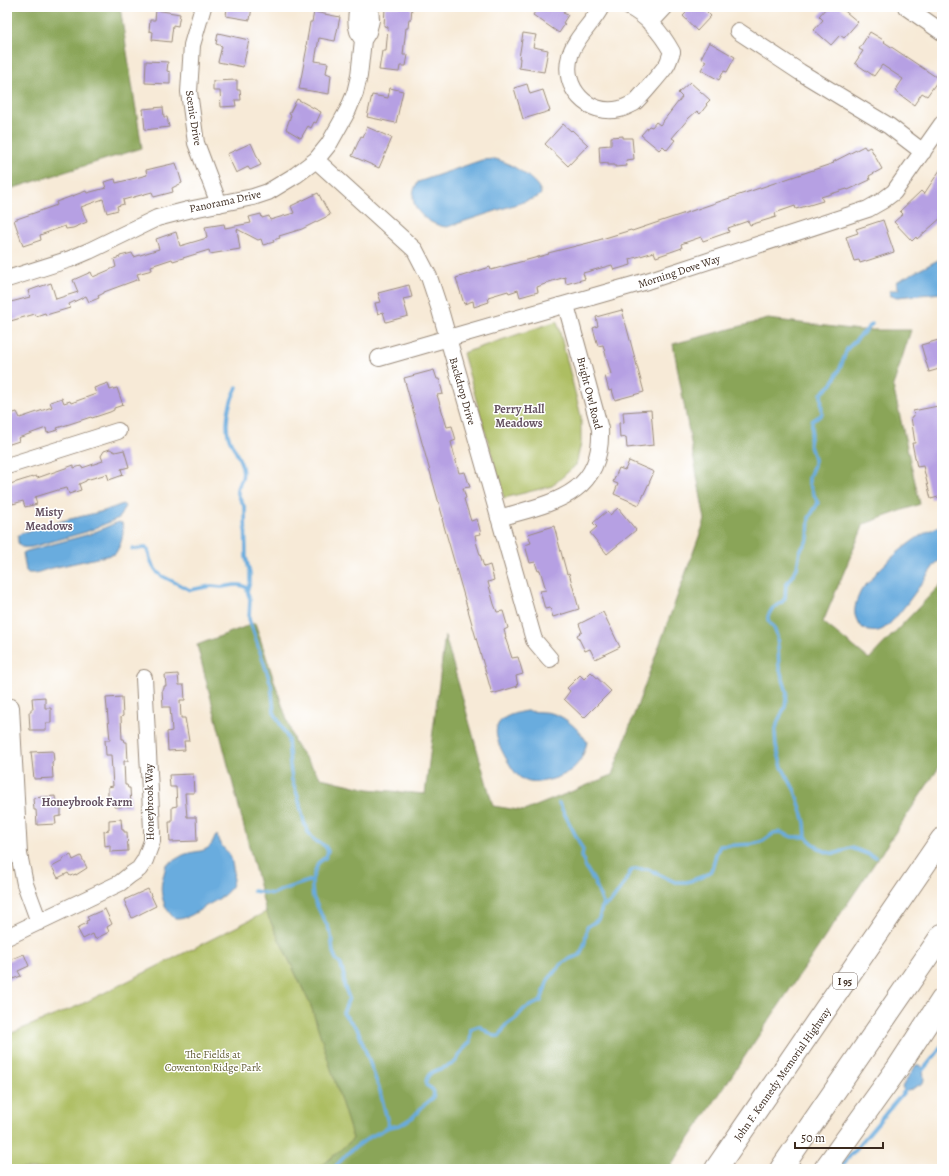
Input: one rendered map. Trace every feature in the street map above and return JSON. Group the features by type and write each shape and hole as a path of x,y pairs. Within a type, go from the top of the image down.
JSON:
{"highway":[{"name":"John F. Kennedy Memorial Highway","path":"716,1169 942,839"},
{"path":"781,1169 942,935"},
{"path":"825,1169 897,1069 942,1000"}],"street":[{"name":"Scenic Drive","path":"202,7 192,45 189,92 196,143 219,204"},
{"name":"Panorama Drive","path":"358,7 356,17 357,33 363,40"},
{"name":"Panorama Drive","path":"7,279 76,257 157,218 253,197 268,192 296,176 316,160 329,144 348,110 355,93 359,76 363,40 368,32 371,20 370,7"},
{"path":"601,7 570,55 567,71 569,80 575,91 583,101 598,110 620,109 635,102 667,65 672,52 665,39 650,23 629,7"},
{"path":"650,23 665,7"},
{"path":"906,7 942,32"},
{"path":"738,31 800,72 889,126 923,152"},
{"name":"Morning Dove Way","path":"379,358 647,281 868,209 894,192 942,124"},
{"name":"Backdrop Drive","path":"316,160 415,250 429,277 440,310 534,640 550,659"},
{"name":"Bright Owl Road","path":"499,518 556,502 571,493 585,481 593,468 599,453 600,429 566,305"},
{"path":"7,466 118,430"},
{"name":"Honeybrook Way","path":"7,938 120,882 138,869 145,860 152,841 152,829 144,678"},
{"path":"12,707 19,854 25,884 39,922"}],"green space":[{"path":"7,7 120,7 142,148 7,190"},
{"path":"768,319 859,330 911,330 893,386 920,504 864,524 823,622 869,659 942,583 942,763 669,1169 318,1169 353,1139 311,1006 266,912 197,645 255,623 295,744 321,778 368,789 425,794 445,636 493,806 524,811 612,775 705,520 673,344"},
{"path":"557,321 581,416 581,443 576,465 552,486 504,498 463,353"},
{"name":"The Fields at Cowenton Ridge Park","path":"266,912 311,1006 400,1169 7,1169 7,1035 80,1005"}],"water":[{"path":"495,159 507,163 530,178 536,183 541,194 538,197 447,227 431,222 419,212 413,198 414,190 418,182 482,160"},
{"path":"942,258 942,293 897,297 891,296 889,291 899,289 896,282"},
{"path":"123,504 125,506 119,518 86,532 32,547 22,547 18,543 18,536 21,533 104,511"},
{"path":"118,522 122,523 123,535 121,543 115,554 36,573 28,573 26,571 23,553 90,534"},
{"path":"942,526 942,559 936,563 903,609 889,624 879,631 875,632 867,630 860,626 855,616 855,606 862,589 879,570 901,550 917,538"},
{"path":"526,711 550,713 561,717 570,723 582,735 587,742 585,750 582,758 573,769 553,779 534,782 524,780 514,772 498,741 496,733 497,727 500,721 506,717"},
{"path":"217,835 220,844 231,858 233,867 233,882 231,887 223,896 195,913 187,917 175,919 168,911 161,892 166,865 183,855 210,847"},
{"path":"916,1065 923,1068 923,1083 908,1091 904,1090 902,1087"}],"building":[{"path":"227,7 252,7 250,20 226,16"},
{"path":"385,7 412,7 411,19 409,19 408,28 406,28 403,55 408,55 406,66 400,66 399,72 379,70 382,51 386,51 388,27 384,26"},
{"path":"538,7 567,7 563,13 568,15 563,23 565,24 559,33 533,15"},
{"path":"680,7 712,7 707,12 711,16 697,31 683,16 686,13"},
{"path":"827,7 840,7 858,22 844,38 840,35 831,45 814,30 823,20 819,16"},
{"path":"156,10 180,14 178,26 173,25 171,42 152,40 153,32 149,31 150,20 155,20"},
{"path":"314,12 340,17 335,41 319,38 315,61 328,63 326,73 331,75 329,94 299,89 310,22 312,22"},
{"path":"870,32 939,79 927,96 922,93 914,105 895,91 903,79 882,65 874,76 855,63 863,51 859,49"},
{"path":"218,33 249,40 243,67 218,62 222,46 216,44"},
{"path":"523,33 536,35 533,47 548,50 544,72 519,68"},
{"path":"709,42 735,57 727,72 724,71 719,80 701,70 706,61 701,58"},
{"path":"146,61 168,62 167,71 170,72 170,84 145,83"},
{"path":"237,80 237,90 240,90 241,100 235,100 236,106 221,107 220,91 213,91 213,81"},
{"path":"690,82 710,100 700,114 697,111 689,118 672,138 675,140 667,150 663,146 659,150 641,135 649,126 652,127 656,122 660,125 682,97 678,93"},
{"path":"527,84 530,94 543,90 550,111 523,119 514,88"},
{"path":"390,88 403,91 396,123 367,117 372,95 388,98"},
{"path":"297,99 321,112 316,123 314,122 311,128 308,126 301,138 286,129 291,115 289,114"},
{"path":"163,107 164,117 167,117 169,127 145,130 143,109"},
{"path":"563,124 588,145 568,166 545,144"},
{"path":"367,127 392,138 379,168 352,156"},
{"path":"623,136 623,138 632,138 634,159 626,160 627,166 615,167 615,165 608,165 608,163 600,164 599,146 611,145 611,137"},
{"path":"251,143 261,165 250,170 248,167 236,173 227,154"},
{"path":"864,146 866,149 870,147 882,169 869,176 870,180 848,190 847,189 821,197 823,201 796,209 795,206 775,213 776,217 750,225 748,221 728,228 729,232 703,241 701,237 681,244 682,248 656,257 654,252 630,259 631,265 614,270 612,265 583,273 585,279 566,284 565,277 537,287 538,292 520,297 518,290 509,293 508,291 488,297 489,302 474,307 473,301 464,304 456,278 490,267 491,270 631,230 632,231 834,163 833,162"},
{"path":"176,163 182,183 172,188 173,192 154,197 152,192 123,200 124,204 117,206 118,210 107,213 103,199 81,207 87,222 73,228 66,229 65,226 40,235 41,240 23,246 14,220 57,205 56,202 86,191 87,193 106,188 104,182 115,179 116,183 147,175 146,170"},
{"path":"942,167 942,217 917,239 916,237 912,241 894,222 903,214 900,211 921,191 924,194"},
{"path":"318,193 330,215 302,229 279,236 280,238 273,240 274,242 263,245 261,239 258,240 237,229 240,249 210,254 209,250 173,261 172,259 151,266 152,270 137,274 139,279 104,292 98,296 99,298 89,302 86,296 69,304 70,308 46,315 45,313 36,316 35,314 7,322 7,303 30,297 28,291 51,283 56,299 78,292 73,280 91,272 93,277 116,267 114,259 120,256 132,253 134,257 159,249 156,239 176,232 180,246 207,238 205,227 224,224 225,228 251,223 249,217 261,214 262,218 269,216 270,220 294,213 291,206"},
{"path":"883,220 894,252 860,263 859,260 854,261 846,237 858,233 856,229"},
{"path":"409,285 412,297 403,299 408,316 386,322 383,312 378,314 375,303 381,302 378,293"},
{"path":"622,310 644,392 615,400 612,390 609,391 605,376 611,374 603,345 598,346 593,328 598,326 596,317"},
{"path":"942,339 942,366 938,367 939,369 929,372 921,345"},
{"path":"434,370 437,379 439,379 443,394 437,395 447,427 452,426 456,440 451,442 459,473 465,472 470,487 463,488 466,498 464,499 471,521 477,519 481,534 475,535 477,545 484,567 490,565 494,580 488,582 494,604 497,612 503,611 508,628 504,630 505,637 512,658 518,657 523,674 516,676 518,686 492,694 442,519 443,518 404,378"},
{"path":"108,383 110,390 117,388 123,405 114,408 114,410 110,412 57,428 58,430 47,433 46,428 18,438 19,441 7,445 7,415 17,412 20,418 52,407 50,402 62,398 64,403 70,401 71,403 96,394 94,388"},
{"path":"938,406 940,417 942,417 942,496 931,499 923,466 917,467 912,443 915,443 911,417 914,416 913,411"},
{"path":"651,410 654,445 627,448 626,437 620,438 619,423 624,422 623,412"},
{"path":"110,449 115,452 124,450 129,467 121,469 123,475 109,480 107,474 86,480 79,484 81,490 69,494 67,488 35,497 37,504 25,507 23,501 13,504 7,485 36,476 37,478 74,465 74,468 81,466 82,468 103,461 101,456 104,451"},
{"path":"629,461 654,472 639,505 614,494 618,484 613,482 619,468 625,470"},
{"path":"618,508 636,530 607,554 590,533 597,527 593,523 607,511 610,515"},
{"path":"554,526 567,574 569,573 579,609 553,617 550,608 545,609 540,591 546,590 540,570 538,571 535,562 530,563 525,545 531,543 528,534"},
{"path":"603,612 620,647 595,659 590,649 585,651 577,635 582,632 579,624"},
{"path":"591,672 611,691 584,718 564,699 570,691 567,688 580,675 584,679"},
{"path":"178,674 179,685 184,685 185,700 180,700 181,718 185,718 189,741 184,741 185,750 168,751 167,732 172,731 170,707 163,707 162,689 166,686 165,675"},
{"path":"45,697 45,708 51,708 51,723 46,723 46,730 30,730 29,712 33,709 32,698"},
{"path":"122,697 122,739 127,742 128,761 124,761 125,785 130,788 131,806 114,807 114,801 108,801 108,787 113,786 111,755 106,755 105,740 110,740 106,698"},
{"path":"53,751 53,778 34,779 31,752"},
{"path":"193,774 194,793 185,793 187,817 196,817 197,841 170,842 169,822 172,822 172,807 177,806 176,787 170,787 169,775"},
{"path":"55,796 56,806 61,806 61,816 55,817 56,824 37,825 36,810 34,810 33,798"},
{"path":"121,819 122,830 127,832 128,851 110,852 110,845 105,846 104,831 109,830 109,820"},
{"path":"71,855 73,860 81,856 87,868 76,875 70,876 68,873 58,878 52,867 63,861 62,859"},
{"path":"148,889 156,906 132,918 124,900"},
{"path":"105,909 112,924 107,927 109,932 95,939 93,934 83,939 77,928 87,923 86,921 89,920 87,917"},
{"path":"24,954 29,966 18,971 21,976 7,981 7,961"}],"waterway":[{"path":"806,837 803,815 795,791 782,767 776,746 775,733 778,721 785,707 787,692 779,667 777,636 774,628 768,620 768,616 772,609 785,598 786,585 797,568 800,551 808,539 809,518 818,503 809,484 809,477 814,465 814,458 809,443 812,421 822,413 821,394 832,384 847,349 872,324"},
{"path":"237,387 229,410 227,429 230,440 239,458 243,475 237,489 239,497 245,508 246,557 250,574 250,582 247,591 250,599 249,619 271,684 274,712 288,739 292,780 304,822 308,832 314,840 325,846 328,851 326,857 318,863 312,880 313,897 328,927 331,935 333,952 341,965 344,976 344,985 349,998 343,1013 358,1030 380,1091 389,1127"},
{"path":"132,549 146,548 153,566 158,573 190,590 211,586 222,587 235,585 248,588"},
{"path":"559,803 583,850 582,856 586,868 594,881 604,906"},
{"path":"333,1169 350,1151 370,1137 389,1127 400,1125 413,1117 433,1098 434,1092 426,1085 429,1075 432,1072 455,1062 462,1050 470,1042 471,1029 479,1026 494,1036 500,1036 505,1026 516,1018 524,1009 541,1001 548,980 560,965 569,959 580,955 585,942 587,927 599,919 602,907 611,902 624,884 630,872 634,869 648,869 675,882 687,882 704,876 710,872 720,846 753,844 763,841 774,833 780,832 792,837 806,837 824,851 837,853 848,848 852,848 875,857"},
{"path":"253,891 273,894 312,880"},
{"path":"921,1072 942,1045"},
{"path":"839,1169 908,1087"}],"district":[{"name":"Perry Hall Meadows","path":"519,416"},
{"name":"Misty Meadows","path":"49,519"},
{"name":"Honeybrook Farm","path":"87,802"}]}
